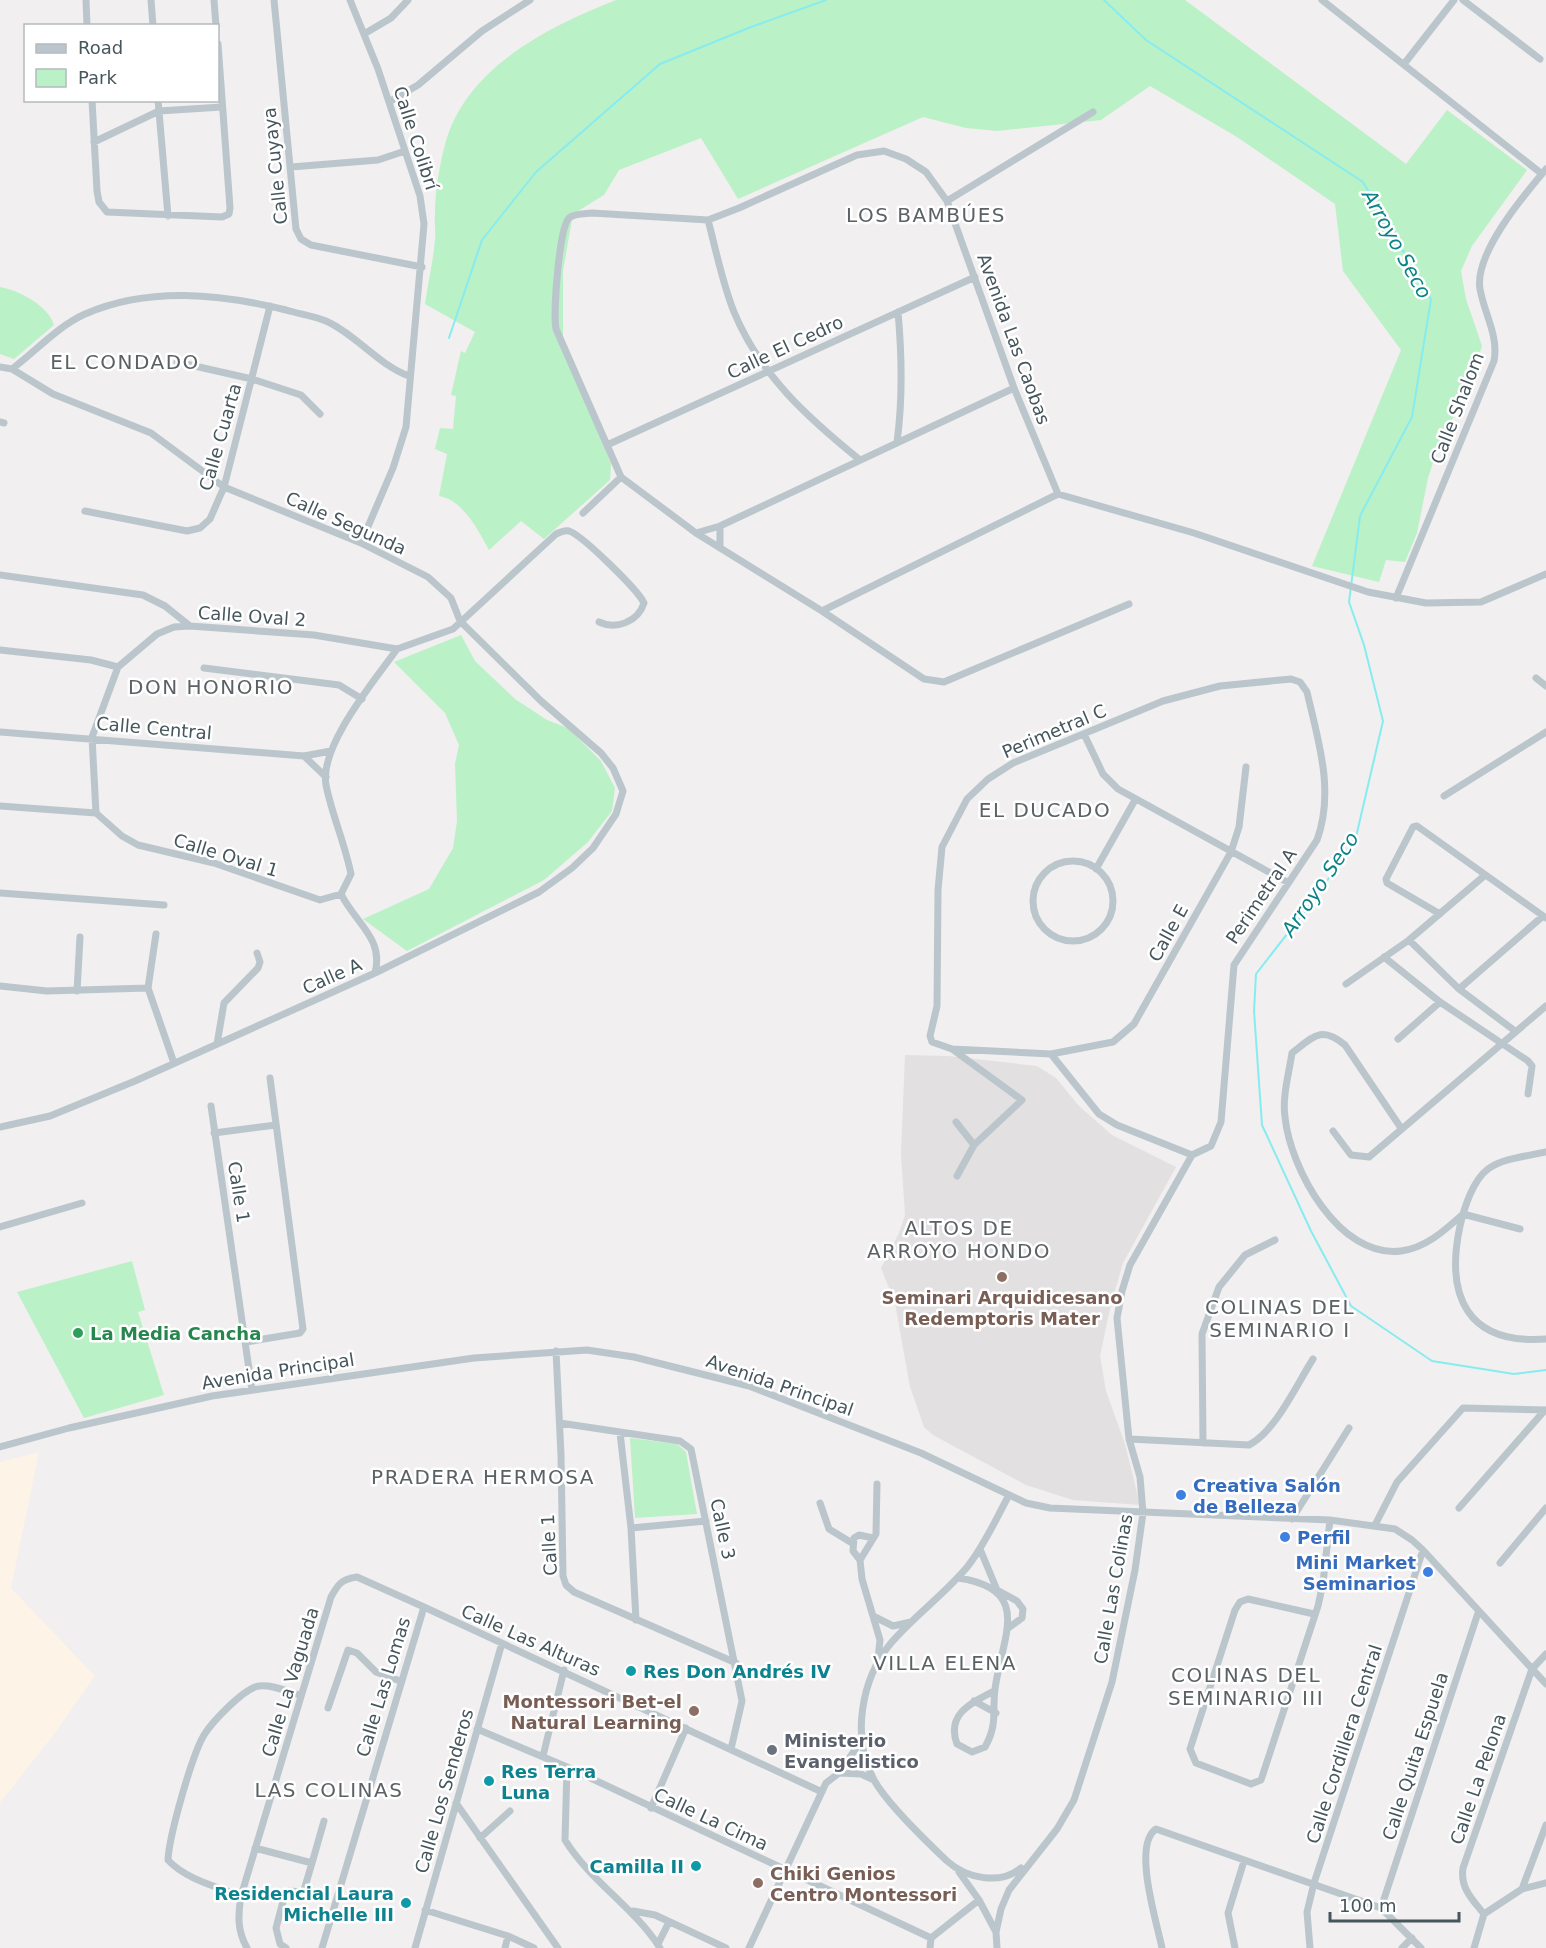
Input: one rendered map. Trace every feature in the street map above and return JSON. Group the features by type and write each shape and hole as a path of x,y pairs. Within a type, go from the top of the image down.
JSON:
{"street":[{"path":"86,0 87,24"},
{"path":"151,0 153,24"},
{"path":"214,0 216,24"},
{"name":"Calle Cuyaya","path":"274,0 296,229 301,239 311,245 422,267"},
{"name":"Calle Colibrí","path":"350,0 389,102 420,196 424,224 422,267 409,376 406,427 393,468 361,543"},
{"path":"364,34 391,18 408,0"},
{"path":"389,102 418,86 482,31 530,0"},
{"path":"1322,0 1544,171"},
{"path":"1404,64 1454,0"},
{"path":"1463,0 1540,59"},
{"path":"92,102 97,191 99,202 107,212 222,217 229,214 219,60"},
{"path":"158,102 168,216"},
{"path":"94,142 159,111 222,107"},
{"path":"947,201 1093,112"},
{"path":"291,167 378,160 405,151"},
{"name":"Avenida Las Caobas","path":"1058,494 1014,388 947,201 926,172 906,159 884,151 857,155 708,220 592,213 573,216 567,221 561,242 554,321 621,477 696,534 822,611 924,679 934,683 944,682 1129,604"},
{"name":"Calle Shalom","path":"1396,598 1494,361 1495,342 1480,289 1482,265 1501,231 1544,171"},
{"path":"708,220 734,313 768,371 794,403 860,460"},
{"name":"Calle El Cedro","path":"607,445 975,277"},
{"path":"12,369 83,314 127,301 165,296 202,295 246,300 324,321 344,332 390,369 409,376"},
{"name":"Calle Cuarta","path":"85,511 187,531 200,528 210,519 224,487 270,306"},
{"path":"897,442 901,415 902,355 898,312"},
{"path":"177,362 252,379 301,395 320,414"},
{"name":"Calle Segunda","path":"0,367 12,369 53,394 152,433 224,487 361,543 428,577 451,598 460,621 542,701 601,753 621,783"},
{"path":"696,534 720,526 1014,388"},
{"path":"583,513 621,477"},
{"path":"822,611 1058,494 1194,533 1368,592 1426,603 1481,602 1546,574"},
{"path":"720,526 720,548"},
{"path":"375,973 379,957 375,946 341,894 351,874 326,777 331,751 362,699 397,649 444,634 556,534 570,531 619,573 644,603 629,622 617,626 599,622"},
{"path":"0,575 143,595 165,606 190,626"},
{"name":"Calle Oval 2","path":"92,737 118,667 157,634 174,627 190,626 314,635 397,649"},
{"path":"0,650 91,660 118,667"},
{"path":"204,668 339,685 362,699"},
{"path":"1536,678 1546,686"},
{"name":"Perimetral C","path":"952,1049 932,1042 930,1036 937,1006 938,890 942,847 954,820 967,799 988,778 1013,763 1163,701 1220,686 1291,679 1300,682"},
{"name":"Perimetral A","path":"1192,1155 1211,1146 1221,1122 1234,965 1317,840 1322,825 1325,795 1324,770 1307,692 1300,682"},
{"name":"Calle Central","path":"0,732 92,737 304,756 331,751"},
{"path":"1444,796 1546,732"},
{"path":"1084,734 1102,774 1118,789 1287,882"},
{"path":"0,806 96,813 92,737"},
{"path":"304,756 326,777"},
{"name":"Calle E","path":"952,1049 1050,1054 1113,1042 1134,1024 1231,852 1239,827 1246,767"},
{"name":"Calle A","path":"0,1127 50,1116 174,1063 375,973 539,892 572,868 593,848 616,814 622,798 621,783"},
{"path":"1096,869 1135,800"},
{"name":"Calle Oval 1","path":"96,813 122,836 138,845 214,863 320,900 341,894"},
{"path":"1440,914 1387,884 1386,879 1411,829 1417,826 1484,876 1545,917 1459,989"},
{"path":"1068,862 1086,863 1096,869 1110,888 1111,911 1107,922 1089,938 1065,940 1044,929 1033,909 1033,897 1042,875 1051,867 1068,862"},
{"path":"1346,984 1409,940 1484,876"},
{"path":"0,893 164,905"},
{"path":"156,934 148,988 174,1063"},
{"path":"77,991 80,937"},
{"path":"1409,940 1459,989 1515,1031"},
{"path":"217,1044 222,1007 258,968 260,962 257,953"},
{"path":"1384,957 1440,1002 1530,1063 1528,1095"},
{"path":"0,986 24,990 77,991 148,988"},
{"path":"1398,1039 1440,1002"},
{"path":"1333,1131 1351,1155 1369,1157 1546,1006"},
{"path":"1401,1128 1345,1045 1335,1037 1326,1034 1316,1035 1292,1053 1284,1115 1292,1155 1313,1195 1330,1218 1357,1239 1374,1248 1401,1251 1434,1238 1463,1214"},
{"path":"952,1049 1022,1100 974,1145 957,1176"},
{"path":"1050,1054 1100,1114 1117,1125 1192,1155"},
{"path":"246,1342 302,1332 270,1078"},
{"name":"Calle 1","path":"211,1106 252,1390"},
{"path":"956,1122 974,1145"},
{"path":"214,1133 276,1125"},
{"path":"1546,1152 1490,1168 1477,1182 1463,1214 1454,1265 1458,1293 1464,1308 1475,1320 1493,1332 1511,1338 1546,1339"},
{"name":"Calle Las Colinas","path":"997,1948 996,1932 1001,1909 1009,1890 1057,1829 1074,1800 1112,1682 1135,1570 1143,1513 1140,1477 1129,1438 1117,1318 1130,1264 1192,1155"},
{"path":"0,1227 82,1203"},
{"path":"1463,1214 1520,1229"},
{"path":"1203,1443 1202,1334 1219,1287 1245,1255 1275,1239"},
{"name":"Avenida Principal","path":"0,1447 69,1428 252,1390 474,1358 587,1350 634,1357 749,1386 900,1444 1009,1495 1050,1508 1330,1520 1395,1529 1423,1550 1478,1613 1546,1684"},
{"name":"Calle 1","path":"555,1351 560,1423 563,1576 566,1585 574,1592 736,1663"},
{"path":"1129,1438 1240,1446 1257,1440 1270,1426 1312,1359"},
{"path":"1375,1526 1397,1482 1463,1408 1545,1410"},
{"path":"1459,1508 1545,1410"},
{"name":"Calle 3","path":"560,1423 680,1441 691,1449 742,1701 730,1749"},
{"path":"1292,1519 1349,1428"},
{"path":"620,1433 631,1528 636,1620"},
{"path":"860,1560 873,1538 878,1514 877,1484"},
{"path":"996,1932 979,1900 959,1872 910,1822 874,1780 861,1741 867,1686 878,1661 911,1622 958,1578 980,1549 1009,1495"},
{"path":"820,1503 830,1529 852,1543"},
{"path":"1500,1563 1546,1508"},
{"path":"1314,1614 1248,1599 1240,1602 1235,1610 1191,1749 1196,1763 1251,1784 1261,1780 1314,1614 1323,1583 1330,1520"},
{"path":"631,1528 706,1521"},
{"path":"873,1538 859,1535 852,1543 853,1551 860,1560 862,1579 875,1617 880,1640 878,1661"},
{"path":"980,1549 1008,1614 994,1691 996,1713 993,1733 985,1747 972,1752 957,1744 953,1732 954,1720 974,1701 994,1691"},
{"name":"Calle Cordillera Central","path":"1310,1948 1307,1912 1314,1883 1423,1550"},
{"name":"Calle Las Alturas","path":"357,1577 564,1670 822,1792"},
{"name":"Calle La Vaguada","path":"247,1948 240,1935 237,1919 241,1896 300,1695 331,1597 338,1585 346,1578 357,1577"},
{"path":"958,1578 980,1581 1017,1601 1023,1608 1022,1618 1007,1629"},
{"name":"Calle Las Lomas","path":"322,1948 424,1607"},
{"name":"Calle Quita Espuela","path":"1381,1908 1478,1613"},
{"path":"875,1617 893,1626 911,1622"},
{"name":"Calle Los Senderos","path":"415,1948 502,1643"},
{"path":"328,1708 348,1650 357,1653 376,1672 400,1681"},
{"name":"Calle La Pelona","path":"1484,1914 1466,1891 1461,1880 1463,1868 1532,1669 1546,1654"},
{"path":"543,1756 564,1670"},
{"path":"241,1896 202,1881 173,1866 168,1860 178,1816 199,1749 213,1723 250,1689 258,1686 300,1695"},
{"path":"974,1701 996,1713"},
{"path":"651,1808 686,1728"},
{"name":"Calle La Cima","path":"477,1729 567,1767 931,1938"},
{"path":"749,1948 787,1871 826,1783 838,1773 861,1741"},
{"path":"567,1767 565,1840 593,1874 633,1911 659,1946"},
{"path":"838,1773 861,1774 874,1780"},
{"path":"456,1803 558,1948"},
{"path":"480,1838 510,1810"},
{"path":"286,1948 276,1935 285,1894 289,1891 304,1890 324,1821"},
{"path":"1522,1889 1546,1825"},
{"path":"1162,1948 1144,1862 1147,1841 1153,1830 1161,1830 1381,1908 1421,1948"},
{"path":"255,1848 312,1863"},
{"path":"1235,1948 1228,1913 1244,1861"},
{"path":"959,1872 983,1878 1010,1877 1028,1863"},
{"path":"1474,1948 1484,1914 1522,1889 1546,1883"},
{"path":"930,1948 931,1938 979,1900"},
{"path":"425,1910 508,1936 534,1948"},
{"path":"633,1911 655,1915 726,1948"},
{"path":"659,1946 669,1922"},
{"path":"505,1948 508,1936"},
{"path":"1402,1948 1412,1938"}],"shaded area":[{"name":"Seminari Arquidicesano Redemptoris Mater","path":"905,1055 948,1056 1037,1066 1056,1078 1079,1106 1112,1135 1176,1167 1123,1263 1111,1304 1100,1356 1106,1391 1125,1444 1140,1505 1073,1500 1026,1485 933,1435 924,1427 910,1387 895,1303 881,1268 899,1233 905,1215 901,1153"},
{"path":"39,1452 11,1588 95,1676 55,1733 0,1803 0,1462"}],"green space":[{"path":"616,0 1185,0 1406,164 1447,110 1527,170 1472,246 1461,271 1466,299 1482,346 1466,396 1441,438 1428,478 1417,533 1405,562 1386,560 1379,582 1312,566 1401,350 1343,271 1335,204 1237,137 1150,86 1101,120 997,131 966,128 923,117 738,199 701,138 619,170 604,195 573,214 563,271 563,345 611,464 610,480 544,539 521,521 489,550 475,525 462,509 447,498 439,496 447,454 435,449 440,428 453,429 456,396 451,395 461,351 465,353 475,332 425,304 434,248 436,195 442,158 457,114 492,70 539,36"},
{"path":"0,287 32,300 46,311 54,325 14,359 0,354"},
{"path":"461,635 475,661 515,699 547,720 568,728 601,761 615,788 612,811 588,842 544,880 407,951 363,919 429,889 453,848 457,821 455,764 459,745 445,713 394,662"},
{"path":"132,1261 145,1310 138,1312 164,1395 84,1418 17,1292"},
{"path":"630,1438 677,1444 686,1452 697,1514 635,1518"}],"waterway":[{"path":"449,338 482,240 536,172 660,64 826,0"},
{"name":"Arroyo Seco","path":"1104,0 1146,40 1363,182 1431,299 1412,417 1360,516 1349,602 1364,645 1383,721 1356,837 1319,893 1256,974 1254,1011 1262,1125 1311,1231 1351,1306 1432,1361 1514,1374 1546,1370"}],"place":[{"name":"Seminari Arquidicesano Redemptoris Mater","path":"1002,1277"},
{"name":"La Media Cancha","path":"78,1333"},
{"name":"Creativa Salón de Belleza","path":"1181,1495"},
{"name":"Perfil","path":"1285,1537"},
{"name":"Mini Market Seminarios","path":"1428,1572"},
{"name":"Res Don Andrés IV","path":"631,1671"},
{"name":"Montessori Bet-el Natural Learning","path":"694,1711"},
{"name":"Ministerio Evangelistico","path":"772,1750"},
{"name":"Res Terra Luna","path":"489,1781"},
{"name":"Camilla II","path":"696,1866"},
{"name":"Chiki Genios Centro Montessori","path":"758,1883"},
{"name":"Residencial Laura Michelle III","path":"406,1903"}],"district":[{"name":"LOS BAMBÚES","path":"926,215"},
{"name":"EL CONDADO","path":"125,362"},
{"name":"DON HONORIO","path":"211,687"},
{"name":"EL DUCADO","path":"1045,810"},
{"name":"ALTOS DE ARROYO HONDO","path":"959,1240"},
{"name":"COLINAS DEL SEMINARIO I","path":"1280,1318"},
{"name":"PRADERA HERMOSA","path":"483,1477"},
{"name":"VILLA ELENA","path":"945,1663"},
{"name":"COLINAS DEL SEMINARIO III","path":"1246,1686"},
{"name":"LAS COLINAS","path":"329,1790"}]}
